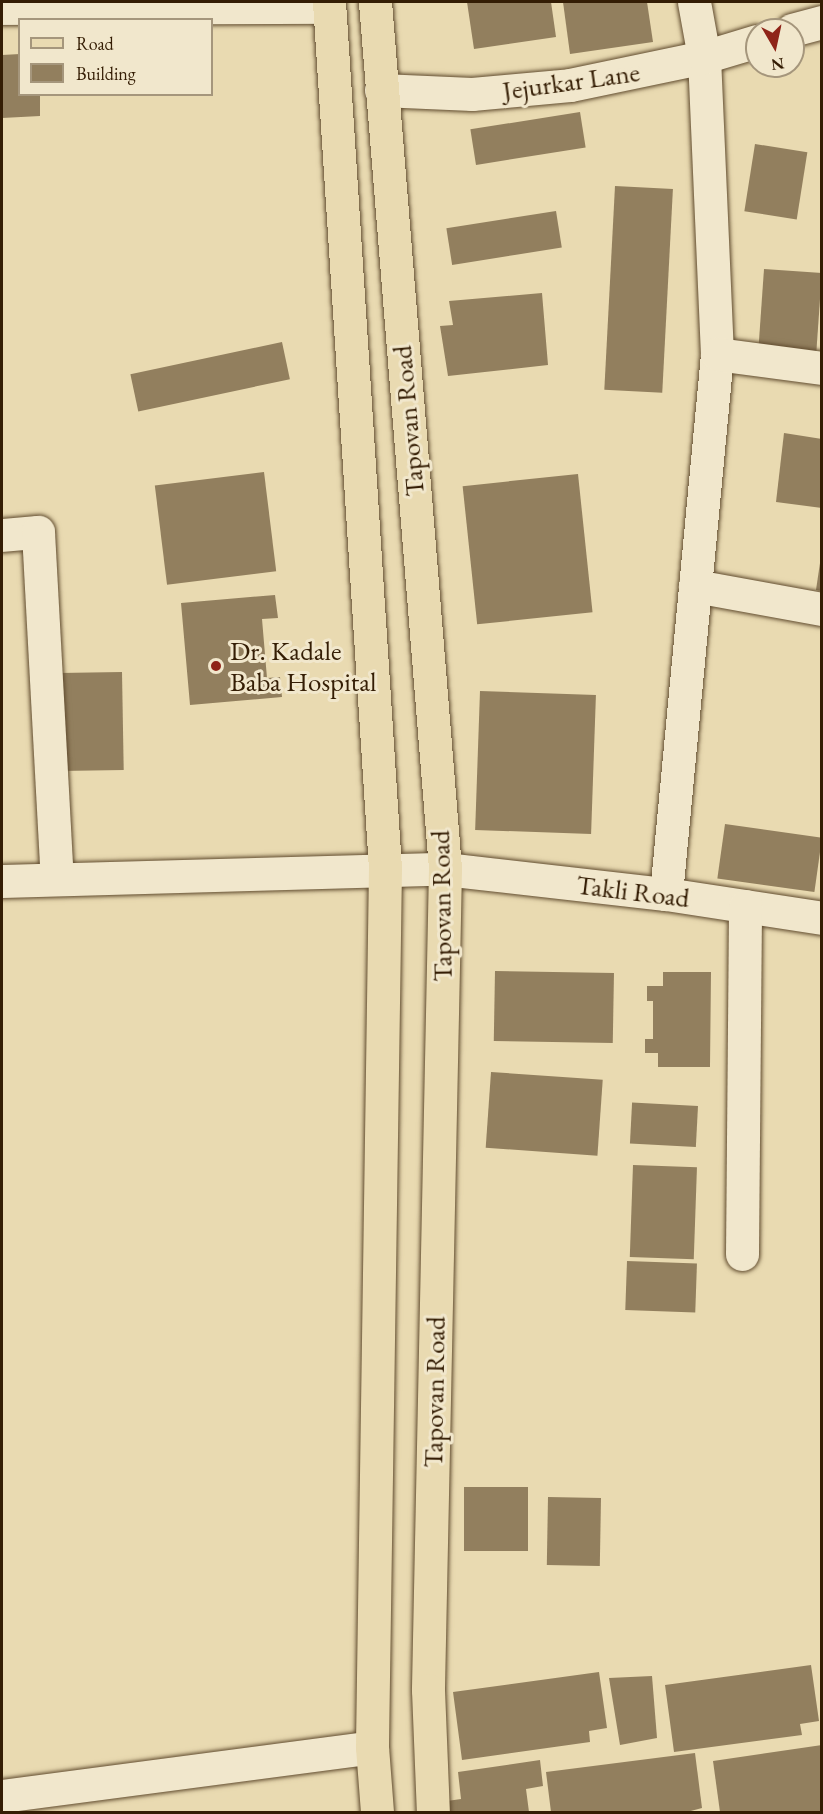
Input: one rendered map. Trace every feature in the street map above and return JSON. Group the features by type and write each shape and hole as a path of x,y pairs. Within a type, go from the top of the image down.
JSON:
{"main road":[{"name":"Tapovan Road","path":"375,2 445,869 428,1690 434,1812"},
{"path":"329,4 385,868 372,1747 377,1812"}],"street":[{"path":"666,894 717,354 704,57 694,2"},
{"path":"2,8 329,4"},
{"name":"Jejurkar Lane","path":"381,90 472,94 570,85 704,57 745,45"},
{"path":"717,354 822,368"},
{"path":"2,535 38,532 57,878"},
{"path":"695,586 822,609"},
{"name":"Takli Road","path":"2,881 385,868 445,869 666,894 822,918"},
{"path":"742,1254 745,906"},
{"path":"2,1796 372,1747"}],"building":[{"path":"467,2 551,2 556,37 474,49"},
{"path":"563,2 647,2 653,42 570,54"},
{"path":"18,54 18,96 40,96 40,116 2,118 2,55"},
{"path":"580,112 586,148 476,165 470,129"},
{"path":"755,144 807,152 797,219 744,211"},
{"path":"615,186 673,189 662,393 604,390"},
{"path":"556,211 562,248 452,265 446,228"},
{"path":"764,269 822,273 816,358 758,354"},
{"path":"542,293 548,365 448,376 440,326 453,325 449,301"},
{"path":"282,342 290,379 138,411 130,374"},
{"path":"784,433 822,439 822,508 776,502"},
{"path":"264,472 276,571 167,585 155,485"},
{"path":"578,474 593,612 477,624 463,486"},
{"path":"820,563 822,563 822,591 816,590"},
{"path":"275,595 278,618 262,619 267,678 280,677 282,697 190,705 181,603"},
{"path":"122,672 124,770 61,771 59,673"},
{"path":"480,691 596,695 591,834 475,830"},
{"path":"725,824 822,838 814,892 717,878"},
{"path":"495,971 614,973 613,1043 494,1041"},
{"path":"663,972 711,972 710,1067 658,1067 658,1053 645,1053 645,1039 653,1039 653,1001 647,1001 647,986 663,986"},
{"path":"491,1072 603,1080 597,1156 486,1148"},
{"path":"632,1103 698,1106 696,1147 630,1143"},
{"path":"633,1165 697,1167 694,1259 630,1257"},
{"path":"627,1261 697,1263 695,1312 625,1310"},
{"path":"464,1487 528,1487 528,1551 464,1551"},
{"path":"548,1497 601,1498 600,1566 547,1565"},
{"path":"811,1665 819,1721 800,1724 802,1735 674,1752 665,1685"},
{"path":"599,1672 607,1728 589,1731 590,1742 462,1760 453,1692"},
{"path":"652,1676 657,1738 620,1745 609,1678"},
{"path":"822,1745 822,1812 720,1812 713,1761"},
{"path":"695,1753 702,1808 687,1812 551,1812 546,1772"},
{"path":"540,1760 543,1786 526,1789 529,1812 441,1812 440,1802 461,1799 458,1772"}],"place":[{"name":"Dr. Kadale Baba Hospital","path":"216,666"}]}
